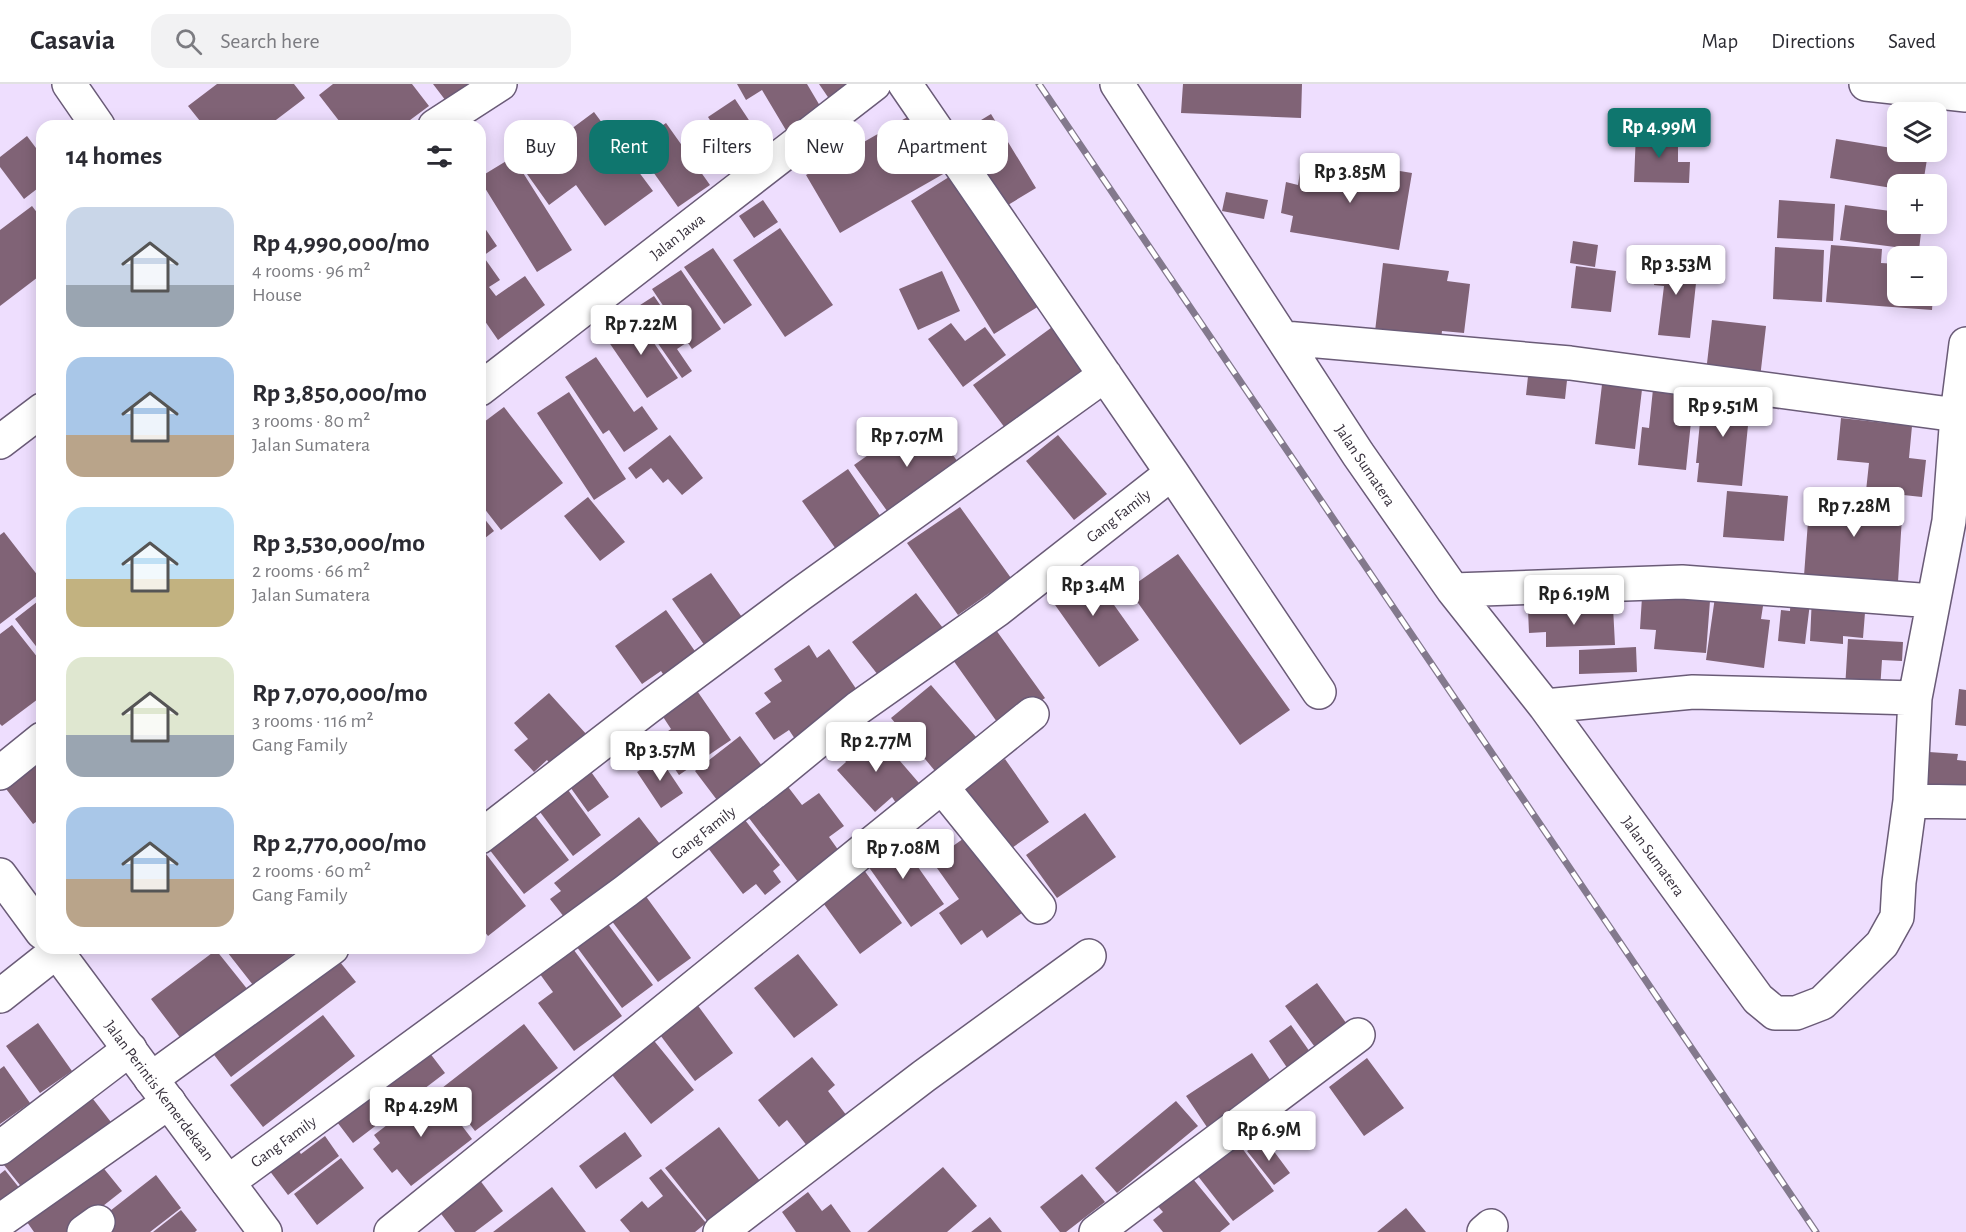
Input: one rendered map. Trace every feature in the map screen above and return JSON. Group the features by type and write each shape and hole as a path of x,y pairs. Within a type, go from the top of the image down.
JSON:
{"street":[{"path":"69,84 94,120"},
{"path":"444,120 500,84"},
{"name":"Jalan Jawa","path":"486,384 873,84"},
{"path":"905,84 1320,692"},
{"name":"Jalan Sumatera","path":"1117,84 1358,454 1453,590 1545,706 1758,999 1775,1013 1796,1013 1822,1003 1882,944 1897,917 1899,882 1910,801 1915,698 1933,600 1958,521 1957,416 1966,344"},
{"path":"1866,84 1966,95"},
{"path":"1284,338 1570,363 1957,416"},
{"path":"486,832 647,708 799,595 1105,375"},
{"path":"0,442 36,415"},
{"name":"Gang Family","path":"228,1182 626,891 775,777 858,708 997,610 1172,473"},
{"path":"1453,590 1682,582 1933,600"},
{"path":"1545,706 1693,692 1915,698"},
{"path":"391,1232 1032,714"},
{"path":"0,773 36,744"},
{"path":"942,787 1039,907"},
{"path":"1910,801 1966,802"},
{"name":"Jalan Perintis Kemerdekaan","path":"0,875 36,924"},
{"path":"0,996 41,954"},
{"name":"Jalan Perintis Kemerdekaan","path":"58,954 265,1232"},
{"path":"0,1221 325,954"},
{"path":"720,1232 924,1076 1089,956"},
{"path":"1096,1232 1358,1035"},
{"path":"0,1148 129,1049"}],"building":[{"path":"217,84 294,84 305,98 276,120 199,120 188,106"},
{"path":"333,84 412,84 429,106 410,120 338,120 319,95"},
{"path":"433,84 477,84 449,105"},
{"path":"737,84 807,84 826,116 819,120 785,120 785,129 762,90 746,100"},
{"path":"819,84 860,84 832,103"},
{"path":"1183,84 1302,84 1301,118 1181,113"},
{"path":"735,99 749,120 710,120 708,117"},
{"path":"918,111 923,120 902,120"},
{"path":"594,112 600,120 589,120 589,174 640,174 653,191 605,226 576,185 549,205 527,174 577,174 577,125"},
{"path":"991,114 995,120 981,120"},
{"path":"669,127 681,144 681,174 702,174 710,185 678,207 655,174 669,174"},
{"path":"1636,132 1678,133 1678,162 1690,162 1689,183 1634,182"},
{"path":"877,134 877,174 943,174 840,233 806,175 865,174 865,141"},
{"path":"27,136 36,148 36,190 24,199 0,167 0,157"},
{"path":"1836,139 1887,147 1887,162 1927,162 1925,174 1887,174 1887,187 1830,178"},
{"path":"1008,142 1036,188 998,211 976,174 1008,174"},
{"path":"1327,159 1412,173 1399,250 1290,232 1293,216 1281,213 1286,182 1298,185 1301,166 1326,171"},
{"path":"504,162 504,174 524,174 572,250 537,272 486,190 486,173"},
{"path":"954,174 963,174 1044,303 994,334 911,201"},
{"path":"1226,192 1268,200 1264,219 1222,211"},
{"path":"763,200 778,222 754,238 739,216"},
{"path":"1779,200 1835,204 1833,241 1777,238"},
{"path":"1845,205 1887,211 1887,234 1921,234 1919,246 1887,246 1840,240"},
{"path":"32,206 36,211 36,279 0,306 0,230"},
{"path":"780,228 833,305 785,337 733,260"},
{"path":"486,230 497,246 486,254"},
{"path":"1573,241 1598,245 1595,267 1570,263"},
{"path":"1831,245 1882,249 1881,263 1887,263 1887,306 1932,306 1932,310 1826,302"},
{"path":"1775,247 1824,250 1822,302 1773,299"},
{"path":"713,248 752,305 724,324 684,267"},
{"path":"1658,256 1680,259 1679,263 1698,265 1690,338 1658,335 1664,286 1654,285"},
{"path":"486,260 500,280 489,287 496,296 525,276 545,305 498,340 486,323"},
{"path":"1383,263 1449,271 1447,281 1470,284 1464,333 1442,331 1440,347 1374,340"},
{"path":"1576,266 1616,271 1611,312 1571,308"},
{"path":"681,270 721,329 692,349 652,289"},
{"path":"942,271 960,311 918,330 899,289"},
{"path":"654,296 686,343 677,349 692,371 682,378 634,309"},
{"path":"634,314 678,378 647,398 604,335"},
{"path":"1712,320 1766,326 1760,378 1706,372"},
{"path":"951,323 965,341 985,327 1006,355 963,387 928,339"},
{"path":"1055,325 1092,375 1005,428 973,385"},
{"path":"596,357 634,412 642,406 658,429 624,452 609,430 603,434 565,377"},
{"path":"1529,367 1568,371 1565,399 1526,395"},
{"path":"1603,376 1643,381 1635,449 1595,444"},
{"path":"1653,389 1694,393 1686,470 1638,465 1642,427 1649,428"},
{"path":"1703,391 1751,395 1742,486 1697,482 1699,463 1696,463"},
{"path":"569,392 626,479 594,500 537,413"},
{"path":"504,407 563,483 501,530 486,511 486,420"},
{"path":"1841,418 1912,426 1909,458 1926,460 1922,497 1866,491 1869,463 1837,460"},
{"path":"931,424 960,465 890,515 854,465 888,441 894,449"},
{"path":"670,435 703,478 682,495 668,479 663,483 651,468 636,479 628,468"},
{"path":"1058,435 1107,494 1074,520 1026,461"},
{"path":"848,469 883,520 838,552 802,501"},
{"path":"1727,491 1788,496 1784,541 1723,537"},
{"path":"1810,494 1903,500 1898,582 1804,576"},
{"path":"588,497 625,542 600,561 564,516"},
{"path":"960,507 1011,578 958,615 907,543"},
{"path":"486,521 494,531 486,537"},
{"path":"4,532 36,573 36,597 0,624 0,535"},
{"path":"1178,554 1290,710 1240,745 1128,589"},
{"path":"1087,567 1139,640 1099,667 1048,595"},
{"path":"711,573 744,620 705,646 672,599"},
{"path":"916,593 946,632 882,680 852,642"},
{"path":"1765,593 1761,619 1770,620 1764,668 1706,660 1715,597"},
{"path":"1791,593 1811,595 1805,644 1778,641 1781,610 1790,611"},
{"path":"1812,596 1866,600 1863,638 1843,636 1843,644 1810,641"},
{"path":"1642,597 1710,601 1706,653 1654,649 1656,630 1640,629"},
{"path":"36,603 36,646 15,619"},
{"path":"1613,607 1615,645 1546,647 1546,632 1529,633 1528,610"},
{"path":"666,610 697,654 665,677 661,671 642,684 615,646"},
{"path":"12,625 36,655 36,700 2,726 0,724 0,634"},
{"path":"996,630 1045,698 1002,729 953,660"},
{"path":"1848,639 1903,642 1902,661 1882,660 1880,690 1845,689"},
{"path":"809,645 817,658 829,649 861,696 795,739 789,730 774,740 755,713 771,702 764,693 782,681 774,669"},
{"path":"1636,647 1637,672 1579,674 1579,650"},
{"path":"691,682 731,740 679,775 655,740 671,729 656,706"},
{"path":"931,685 976,737 935,771 891,718"},
{"path":"1959,689 1966,690 1966,726 1955,725"},
{"path":"549,693 587,735 551,765 547,760 534,772 514,750 528,739 514,723"},
{"path":"740,736 765,770 720,804 695,771"},
{"path":"859,737 869,749 881,739 919,783 896,803 892,797 875,812 837,770 846,762 840,754"},
{"path":"1929,752 1958,754 1957,760 1966,761 1966,793 1926,789"},
{"path":"36,753 36,822 33,824 0,781"},
{"path":"659,757 683,793 661,808 637,772"},
{"path":"1005,759 1049,822 1006,852 961,790"},
{"path":"584,762 609,797 588,812 563,777"},
{"path":"560,779 601,835 573,856 531,800"},
{"path":"782,779 802,805 819,793 844,826 829,837 839,851 798,882 742,809"},
{"path":"527,805 569,860 524,894 486,845 486,837"},
{"path":"1085,813 1116,857 1057,898 1026,855"},
{"path":"639,817 663,848 568,922 550,899 561,891 554,883"},
{"path":"745,820 780,865 773,871 781,882 765,895 756,884 743,894 708,848"},
{"path":"894,833 944,904 911,927 861,856"},
{"path":"967,836 1022,913 987,938 982,930 961,945 939,913 959,899 932,861"},
{"path":"486,854 526,906 488,936 486,934"},
{"path":"864,870 902,923 860,954 821,900"},
{"path":"642,891 691,958 658,982 608,916"},
{"path":"599,912 653,985 622,1008 568,935"},
{"path":"571,946 622,1016 574,1051 538,1003 553,992 537,970"},
{"path":"211,954 219,954 248,990 182,1040 151,999"},
{"path":"229,954 293,954 253,985"},
{"path":"329,954 334,954 356,982 231,1077 208,1047"},
{"path":"798,954 838,1005 794,1038 754,988"},
{"path":"1317,983 1352,1031 1320,1054 1285,1006"},
{"path":"693,999 733,1053 695,1081 654,1027"},
{"path":"323,1015 355,1056 263,1127 230,1085"},
{"path":"38,1023 72,1071 40,1093 6,1046"},
{"path":"524,1024 558,1068 475,1131 442,1088"},
{"path":"1291,1025 1317,1062 1294,1078 1269,1041"},
{"path":"651,1037 694,1090 651,1124 609,1071"},
{"path":"426,1048 445,1073 353,1143 334,1118"},
{"path":"1252,1053 1279,1093 1213,1136 1186,1096"},
{"path":"812,1057 835,1085 828,1091 850,1120 811,1151 787,1120 779,1127 758,1100"},
{"path":"1367,1058 1404,1108 1364,1136 1329,1087"},
{"path":"4,1066 30,1103 0,1124 0,1069"},
{"path":"434,1089 472,1139 411,1186 397,1169 392,1173 373,1149 380,1143 374,1135"},
{"path":"86,1090 114,1126 27,1194 0,1160"},
{"path":"1176,1101 1198,1126 1117,1193 1095,1168"},
{"path":"719,1127 763,1185 711,1226 665,1168"},
{"path":"625,1132 642,1156 596,1189 579,1166"},
{"path":"325,1136 339,1156 288,1195 266,1166 294,1144 301,1154"},
{"path":"1233,1136 1274,1191 1233,1221 1194,1171"},
{"path":"1264,1138 1290,1173 1274,1185 1247,1151"},
{"path":"341,1158 364,1188 317,1225 294,1194"},
{"path":"101,1165 122,1191 70,1232 34,1232 27,1222"},
{"path":"943,1167 977,1206 947,1232 867,1232"},
{"path":"1184,1168 1230,1224 1220,1232 1163,1232 1153,1220 1163,1212 1149,1196"},
{"path":"661,1169 706,1223 695,1232 630,1232 620,1220 642,1201 648,1208 663,1196 649,1178"},
{"path":"5,1170 25,1195 0,1211 0,1174"},
{"path":"1082,1174 1105,1202 1066,1232 1060,1232 1040,1207"},
{"path":"156,1175 181,1208 150,1232 112,1232 101,1218"},
{"path":"476,1175 503,1211 475,1232 455,1232 435,1206"},
{"path":"552,1187 586,1232 493,1232"},
{"path":"808,1192 822,1211 831,1204 851,1232 796,1232 782,1212"},
{"path":"1406,1208 1426,1232 1377,1232"},
{"path":"181,1210 197,1230 195,1232 153,1232"},
{"path":"990,1217 1002,1232 971,1232"}],"railway":[{"path":"1039,84 1816,1232"}]}
